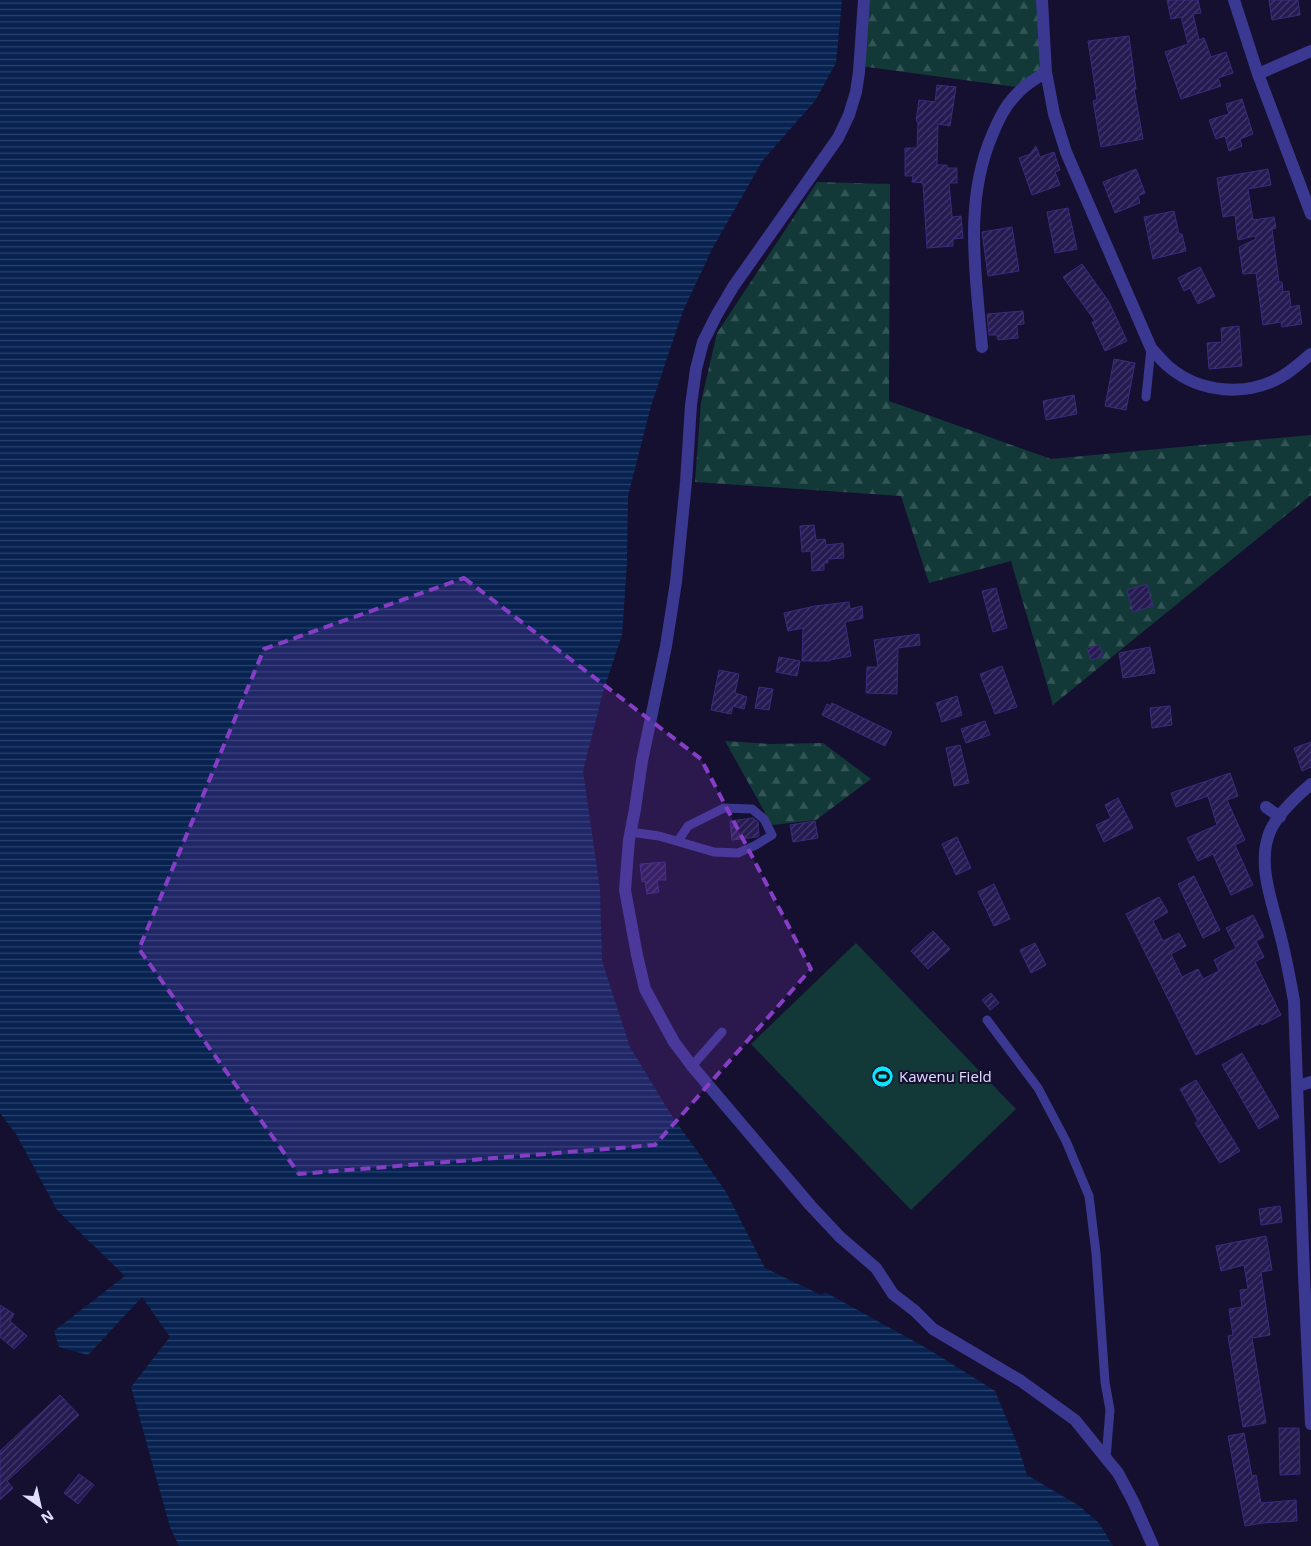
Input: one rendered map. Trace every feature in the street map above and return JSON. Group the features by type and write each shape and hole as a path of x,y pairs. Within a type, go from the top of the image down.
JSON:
{"street":[{"path":"864,0 859,72 856,92 849,114 838,138 733,287 703,342 696,369 691,405 687,474 676,582 666,646 642,761 626,863 625,890 637,955 645,989 674,1042 692,1066 810,1205 840,1238 876,1268 892,1294 915,1311 933,1329 1021,1381 1076,1420 1118,1473 1153,1546"},
{"path":"1042,0 1046,72 1054,114 1066,152 1151,348 1170,368 1180,375 1206,387 1218,390 1244,389 1272,382 1293,370 1311,354"},
{"path":"1234,0 1258,74 1311,214"},
{"path":"1258,74 1311,51"},
{"path":"982,347 973,244 976,196 981,166 989,142 1006,107 1026,85 1046,72"},
{"path":"1311,784 1280,817 1268,836 1265,858 1269,894 1287,961 1294,1001 1311,1424"},
{"path":"1266,807 1280,817"},
{"path":"1298,1086 1311,1082"}],"lane":[{"path":"1146,397 1151,348"},
{"path":"630,832 659,836 714,852 738,853 756,845 772,834 764,819 752,809 724,808 688,826 678,841"},
{"path":"987,1020 1038,1088 1066,1141 1089,1196 1096,1253 1105,1382 1110,1410 1106,1458"},
{"path":"692,1066 722,1032"}],"highlighted area":[{"path":"464,578 701,759 811,969 655,1145 299,1174 139,949 264,649"}],"green space":[{"path":"868,0 1041,0 1044,72 1024,88 860,66"},
{"path":"817,182 890,184 889,401 1051,459 1311,435 1311,495 1053,705 1011,561 929,583 901,496 695,482 701,402 717,333"},
{"path":"725,741 770,744 823,743 871,779 816,820 772,825"},
{"name":"Kawenu Field","path":"856,943 1016,1109 911,1210 751,1044"}],"water":[{"path":"0,0 842,0 836,63 815,101 763,160 712,249 683,311 651,406 628,496 627,563 622,635 603,692 583,771 600,889 602,961 630,1047 670,1113 726,1192 765,1268 821,1295 825,1292 928,1349 995,1391 1018,1446 1027,1475 1078,1505 1099,1523 1113,1546 179,1546 170,1527 131,1387 170,1337 142,1297 88,1355 59,1347 54,1331 125,1276 57,1210 16,1134 0,1113"}],"building":[{"path":"1167,0 1198,0 1201,13 1193,14 1199,40 1204,38 1211,57 1226,52 1233,73 1218,78 1221,86 1181,99 1165,52 1188,44 1181,17 1171,19"},
{"path":"1269,0 1298,0 1300,15 1272,20"},
{"path":"1129,36 1136,89 1134,89 1143,139 1101,147 1093,101 1097,100 1088,41"},
{"path":"937,85 956,87 950,126 938,124 937,165 957,168 957,183 949,183 952,217 961,216 963,238 953,239 953,246 927,248 923,183 912,182 913,176 905,176 905,148 917,148 918,122 916,121 919,100 935,102"},
{"path":"1242,99 1253,134 1240,139 1242,146 1229,151 1225,136 1216,139 1209,120 1229,114 1226,104"},
{"path":"1036,146 1040,157 1054,152 1060,170 1055,172 1060,185 1032,195 1019,158 1030,154"},
{"path":"1136,169 1145,193 1138,196 1140,203 1115,213 1103,182"},
{"path":"1268,169 1271,185 1248,189 1253,220 1274,217 1276,228 1272,229 1279,282 1282,282 1283,292 1289,291 1291,307 1299,305 1302,324 1282,327 1281,322 1263,325 1256,273 1243,274 1239,247 1256,239 1255,236 1238,240 1235,215 1223,217 1217,178"},
{"path":"1068,208 1077,249 1055,253 1047,212"},
{"path":"1174,211 1179,234 1182,234 1186,251 1153,259 1144,217"},
{"path":"1012,227 1019,271 988,276 982,232"},
{"path":"1082,264 1109,302 1127,341 1105,351 1092,322 1095,321 1063,277"},
{"path":"1200,267 1215,296 1198,304 1190,288 1184,291 1178,278"},
{"path":"1023,311 1024,324 1017,325 1018,338 998,340 997,335 989,335 987,314"},
{"path":"1239,326 1242,366 1209,369 1207,343 1222,342 1221,328"},
{"path":"1114,359 1135,363 1126,410 1105,406"},
{"path":"1074,395 1077,414 1046,420 1043,401"},
{"path":"814,525 816,540 825,539 826,545 843,543 844,558 828,559 828,563 824,563 824,570 812,571 811,551 802,552 800,526"},
{"path":"1147,584 1153,606 1133,612 1127,590"},
{"path":"996,588 1007,628 993,632 982,591"},
{"path":"849,602 850,609 862,606 863,618 845,622 851,656 830,661 802,661 803,628 788,631 784,613 815,606"},
{"path":"919,634 920,645 898,648 897,694 866,693 867,667 878,667 874,640"},
{"path":"1099,645 1103,656 1091,660 1087,648"},
{"path":"1150,647 1155,673 1123,678 1119,653"},
{"path":"779,657 800,661 797,676 776,672"},
{"path":"1002,666 1017,707 995,714 980,674"},
{"path":"719,670 739,674 735,693 747,697 744,709 733,706 731,714 711,710"},
{"path":"759,687 773,689 769,710 755,708"},
{"path":"957,696 962,715 942,722 936,703"},
{"path":"832,703 892,732 885,746 822,715 827,704 831,706"},
{"path":"1170,706 1172,725 1152,728 1150,708"},
{"path":"985,721 990,735 966,743 961,729"},
{"path":"1311,742 1311,767 1302,771 1294,748"},
{"path":"960,745 969,783 954,786 946,748"},
{"path":"1230,773 1238,796 1227,800 1245,840 1235,845 1253,885 1231,895 1213,854 1198,861 1187,838 1217,825 1208,796 1176,807 1171,793"},
{"path":"1118,798 1133,828 1104,842 1096,825 1111,818 1105,805"},
{"path":"753,818 758,822 759,836 732,840 730,821"},
{"path":"815,821 818,838 793,842 790,825"},
{"path":"957,837 971,868 956,875 942,844"},
{"path":"665,862 666,880 657,880 659,892 647,894 645,881 642,882 640,864"},
{"path":"1194,876 1220,930 1203,938 1178,884"},
{"path":"994,884 1010,919 994,926 978,892"},
{"path":"1159,897 1168,912 1153,921 1163,941 1179,933 1186,946 1171,954 1182,977 1198,969 1203,979 1219,971 1214,960 1236,948 1226,928 1253,915 1264,937 1256,941 1264,957 1255,962 1281,1015 1196,1055 1126,914"},
{"path":"933,931 950,949 928,969 911,951"},
{"path":"1035,943 1046,965 1031,973 1020,950"},
{"path":"991,993 999,1003 990,1010 982,1000"},
{"path":"1242,1053 1279,1117 1259,1129 1222,1065"},
{"path":"1196,1080 1240,1151 1220,1163 1195,1123 1198,1121 1180,1089"},
{"path":"1280,1206 1282,1222 1261,1225 1259,1209"},
{"path":"1266,1236 1272,1270 1261,1272 1270,1335 1252,1338 1266,1423 1243,1427 1228,1336 1233,1335 1229,1309 1242,1307 1240,1290 1248,1289 1244,1265 1221,1271 1216,1246"},
{"path":"0,1305 14,1314 10,1321 27,1336 14,1349 0,1337"},
{"path":"60,1395 79,1415 7,1481 13,1488 0,1500 0,1451"},
{"path":"1279,1428 1299,1428 1300,1474 1280,1475"},
{"path":"1244,1433 1252,1476 1256,1475 1261,1503 1296,1500 1297,1521 1245,1526 1228,1436"},
{"path":"79,1474 94,1485 78,1504 64,1493"}],"place":[{"name":"Kawenu Field","path":"883,1077"}]}
